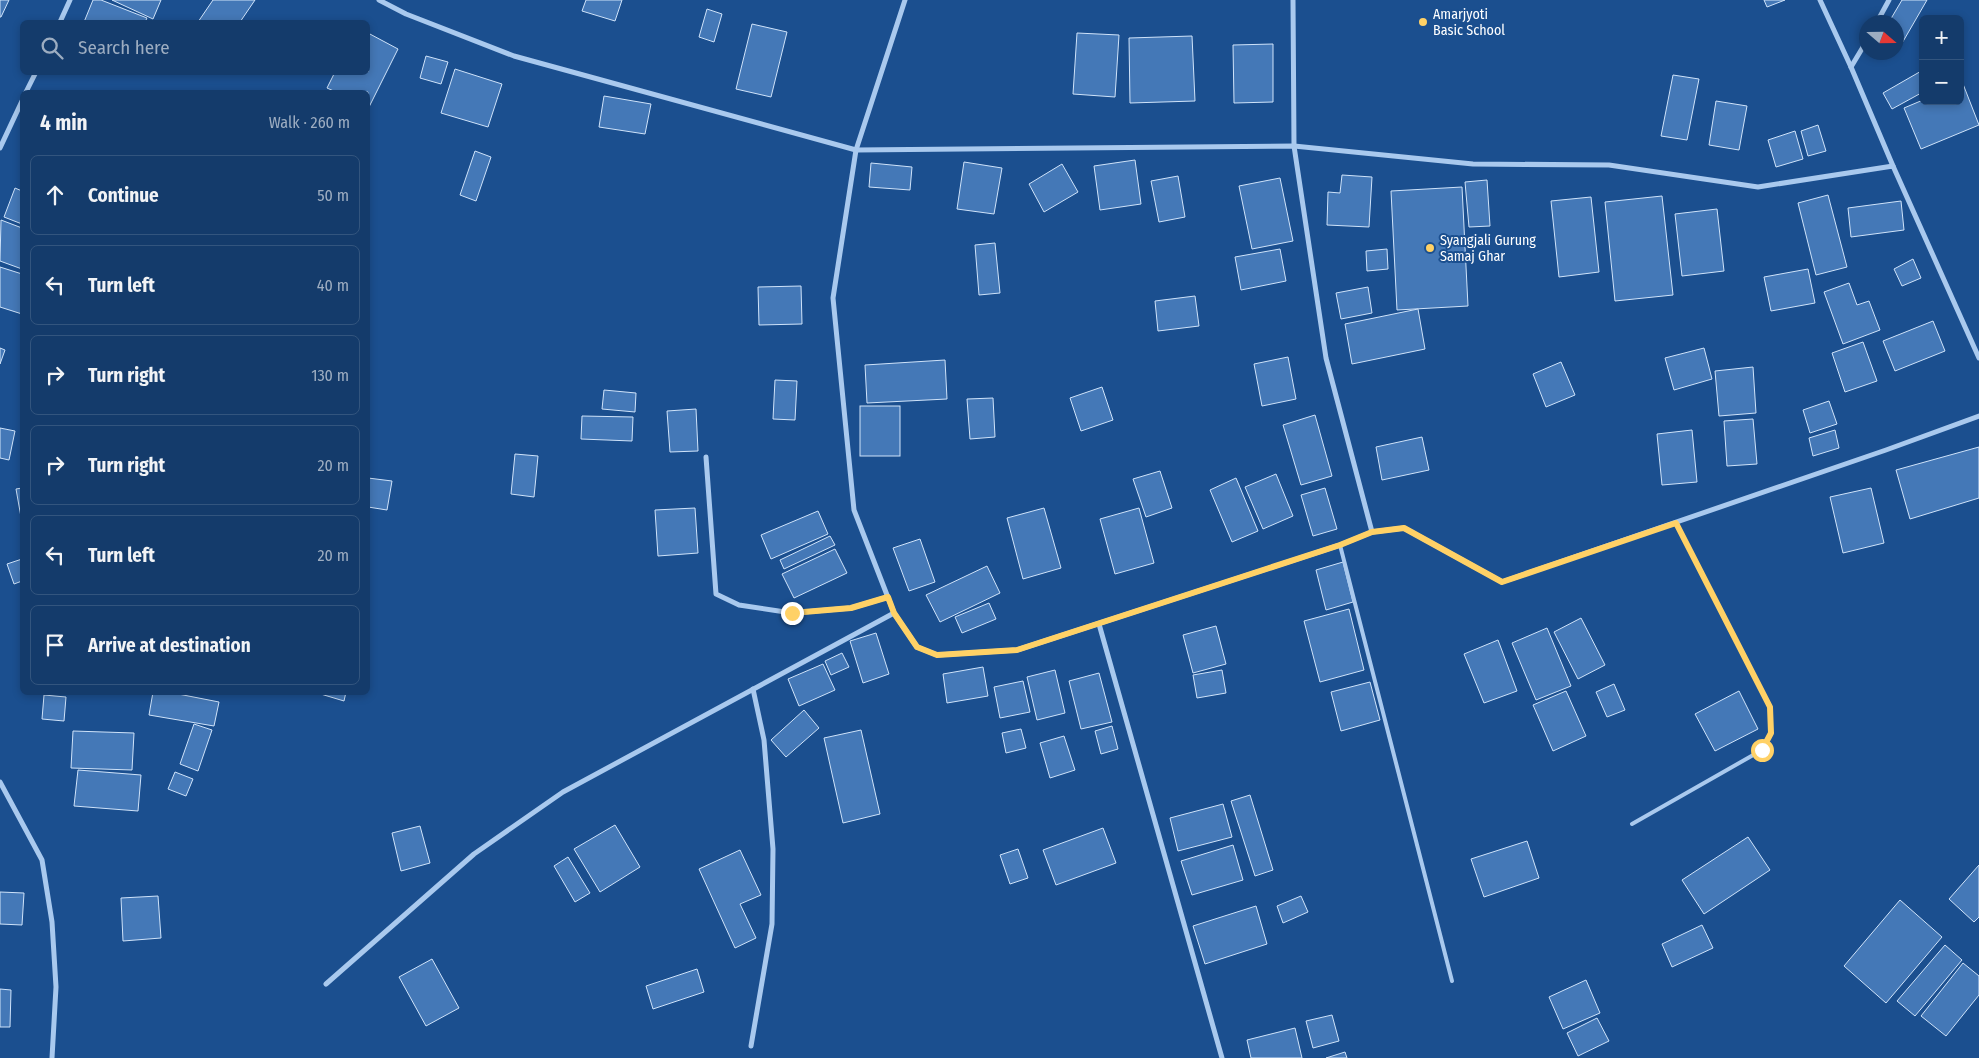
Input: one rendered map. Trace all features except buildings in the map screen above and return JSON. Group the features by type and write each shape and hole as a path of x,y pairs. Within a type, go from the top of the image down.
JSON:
{"street":[{"path":"61,20 70,0"},
{"path":"379,0 406,14 514,56 856,150 1294,146 1473,164 1609,165 1758,187 1893,166"},
{"path":"904,0 856,150 833,298 854,510 894,613 917,647 937,655 1017,650 1340,545 1372,532 1404,528 1502,582 1886,450 1979,416"},
{"path":"1293,0 1294,146 1326,358 1372,532"},
{"path":"1820,0 1851,66 1893,166 1979,358"},
{"path":"1881,15 1889,0"},
{"path":"1851,66 1859,53"},
{"path":"27,90 34,75"},
{"path":"0,148 20,105"},
{"path":"706,458 716,594 739,605 792,613 851,608 888,597"},
{"path":"326,984 474,854 563,792 894,613"},
{"path":"1099,624 1222,1058"},
{"path":"751,1046 772,924 773,849 764,740 753,688"},
{"path":"0,782 42,860 52,922 56,987 52,1058"}],"lane":[{"path":"1632,824 1762,750 1771,733 1770,707 1676,523"},
{"path":"1340,545 1452,981"}],"place":[{"name":"Amarjyoti Basic School","path":"1423,22"},
{"name":"Syangjali Gurung Samaj Ghar","path":"1430,248"}],"route":[{"path":"792,613 851,608 888,597 894,613 917,647 937,655 1017,650 1340,545 1372,532 1404,528 1502,582 1676,523 1770,707 1771,733 1762,750"}]}
